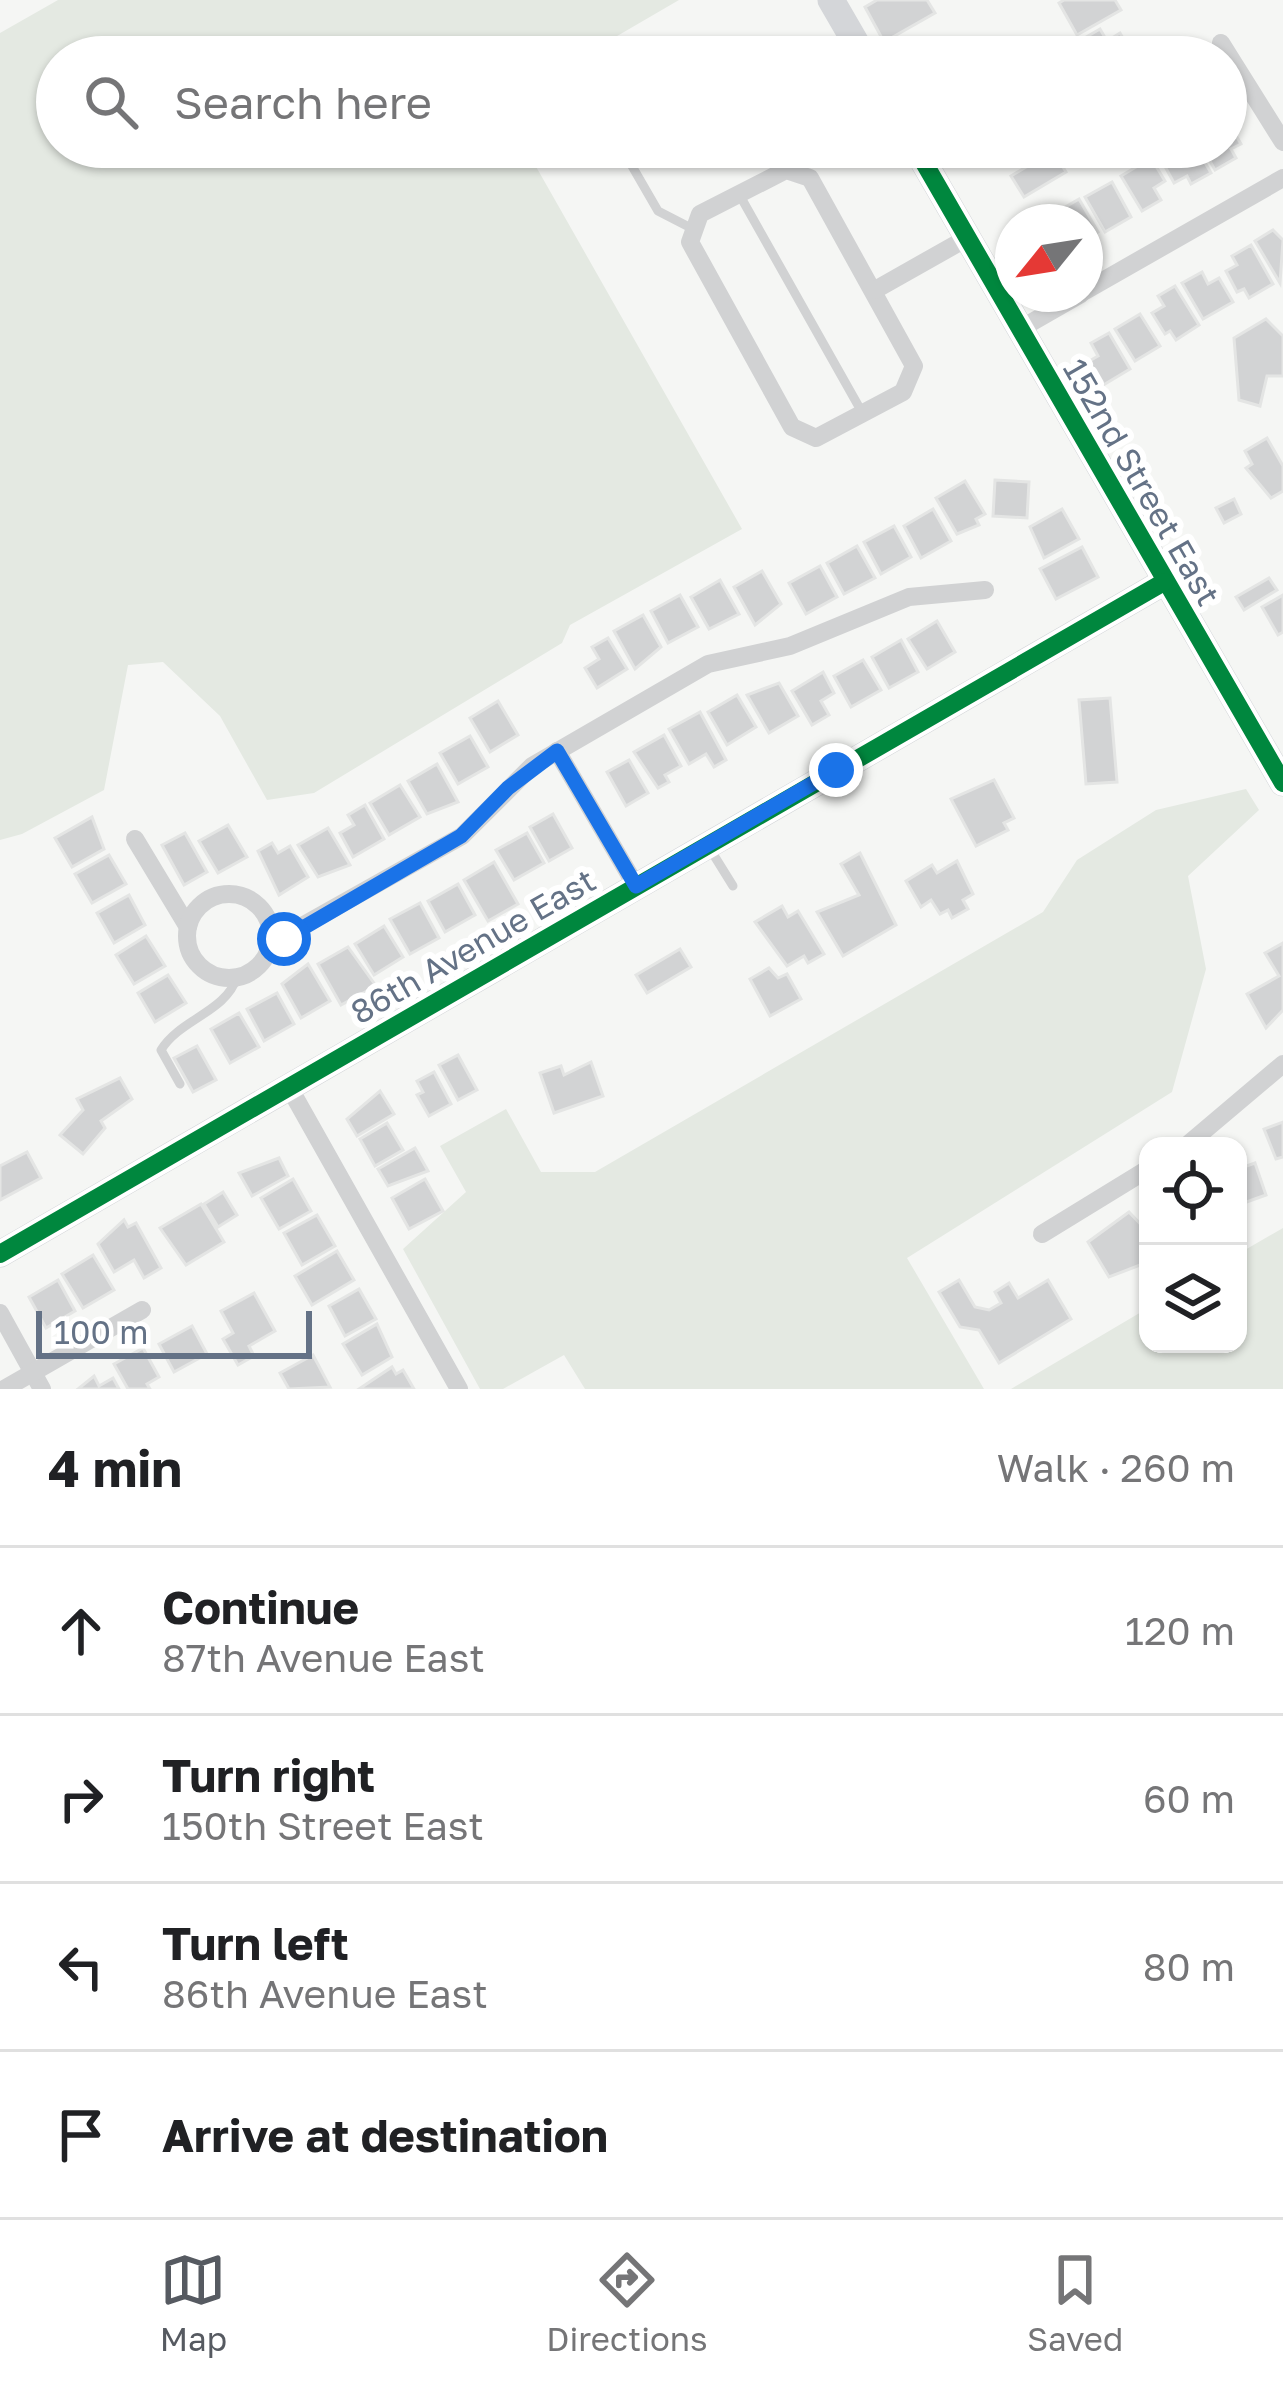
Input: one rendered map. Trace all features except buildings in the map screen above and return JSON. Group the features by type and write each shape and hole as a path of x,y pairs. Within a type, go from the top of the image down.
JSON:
{"street":[{"path":"831,0 852,36"},
{"path":"1247,84 1283,142"},
{"name":"152nd Street East","path":"927,168 1283,783"},
{"path":"778,171 810,178 875,290 914,373 903,392 816,438 796,433 692,248 691,228 700,214 738,193 778,171"},
{"path":"1103,282 1283,178"},
{"path":"875,290 967,238"},
{"path":"1020,329 1050,312"},
{"name":"86th Avenue East","path":"0,1254 1164,582"},
{"path":"269,944 461,836 508,788 557,751 708,664 790,646 909,597 985,590"},
{"path":"557,751 636,886"},
{"path":"135,839 188,927"},
{"path":"228,894 242,896 264,913 269,944 260,964 237,977 210,974 199,965 187,941 188,927 202,903 228,894"},
{"path":"1197,1137 1283,1064"},
{"path":"289,1088 459,1389"},
{"path":"1042,1234 1139,1175"},
{"path":"4,1389 38,1381 142,1310"},
{"path":"0,1313 38,1381"}],"lane":[{"path":"633,168 658,211 691,228"},
{"path":"738,193 863,414"},
{"path":"707,845 733,886"},
{"path":"180,1084 161,1051 173,1030 226,997 237,977"}],"shaded area":[{"path":"58,0 679,0 617,36 36,36 36,168 537,168 742,529 570,625 562,643 314,793 267,800 220,716 163,662 128,665 104,790 22,834 0,840 0,33"},
{"path":"1246,789 1259,810 1188,876 1206,969 1172,1092 907,1258 984,1389 585,1389 564,1355 503,1389 480,1389 403,1249 466,1192 440,1146 506,1109 541,1172 595,1172 1043,912 1077,860 1156,810"},
{"path":"1283,1228 1283,1389 1011,1389 1139,1313 1139,1353 1247,1353 1247,1249"}],"cycle path":[{"path":"927,168 1283,783"},
{"path":"0,1254 1164,582"}],"route":[{"path":"284,939 472,829 508,788 557,751 636,886 836,770"}]}
